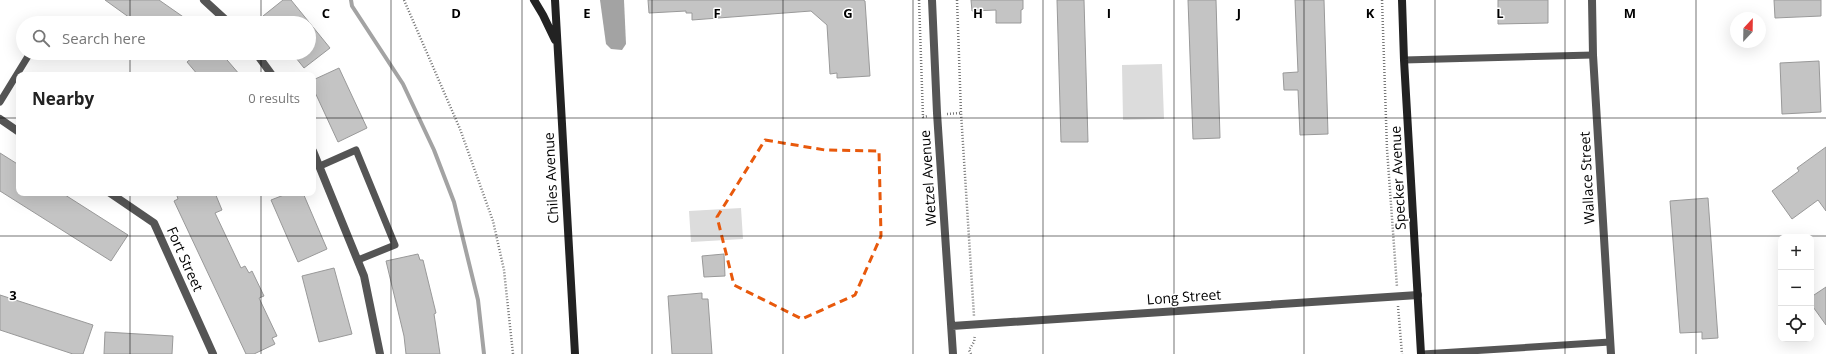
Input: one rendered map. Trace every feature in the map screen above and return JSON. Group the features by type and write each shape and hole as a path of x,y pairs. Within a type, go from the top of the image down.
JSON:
{"street":[{"path":"204,0 221,16"},
{"path":"534,0 552,31 558,48"},
{"name":"Chiles Avenue","path":"555,0 575,354"},
{"name":"Wetzel Avenue","path":"932,0 936,113 953,354"},
{"name":"Specker Avenue","path":"1402,0 1404,60 1422,354"},
{"name":"Wallace Street","path":"1592,0 1593,55 1611,354"},
{"path":"261,60 270,72"},
{"path":"0,119 16,130"},
{"path":"316,157 364,276 380,354"},
{"name":"Fort Street","path":"114,196 154,223 213,354"},
{"name":"Long Street","path":"952,326 1418,295"}],"lane":[{"path":"1404,60 1593,55"},
{"path":"18,72 26,60"},
{"path":"0,102 16,76"},
{"path":"320,166 356,150 395,245 358,260"},
{"path":"1422,354 1610,342"}],"path":[{"path":"404,0 460,129 493,221 504,270 513,354"},
{"path":"957,0 961,113 976,338 969,350 970,354"},
{"path":"1382,0 1387,149 1402,354"}],"highlighted area":[{"path":"765,140 825,150 879,151 881,236 855,295 802,319 734,285 717,217"}],"shaded area":[{"path":"600,0 624,0 626,44 622,50 611,49 606,44"},
{"path":"1162,64 1164,119 1123,120 1122,65"},
{"path":"741,208 743,239 691,242 689,211"}],"building":[{"path":"105,0 159,0 182,16 127,16"},
{"path":"283,0 291,0 304,16 263,16"},
{"path":"648,0 863,0 865,1 870,76 837,78 837,73 830,74 827,25 811,11 692,20 692,13 686,13 686,11 649,13"},
{"path":"971,0 1023,0 1021,23 996,23 996,10 972,11"},
{"path":"1057,0 1084,0 1088,142 1061,142"},
{"path":"1188,0 1216,0 1220,138 1193,139"},
{"path":"1295,0 1324,0 1328,134 1300,135 1298,90 1284,90 1283,73 1298,72"},
{"path":"1498,0 1548,0 1548,23 1498,24"},
{"path":"1774,0 1821,0 1821,16 1775,18"},
{"path":"316,31 330,48 316,59"},
{"path":"189,60 227,60 237,72 195,72 187,62"},
{"path":"298,60 314,60 304,68"},
{"path":"1819,61 1821,112 1782,114 1780,63"},
{"path":"339,68 367,128 338,142 316,94 316,79"},
{"path":"1826,147 1826,211 1818,200 1792,219 1772,191 1799,171 1797,168"},
{"path":"0,153 16,163 16,196 67,196 128,235 111,261 0,191"},
{"path":"177,196 216,196 222,210 215,213 241,268 245,266 249,273 252,271 264,296 259,298 277,336 272,338 275,344 254,354 246,354 174,201 178,199"},
{"path":"281,196 304,196 327,249 298,262 271,200"},
{"path":"1708,198 1718,338 1702,339 1702,332 1680,333 1670,201"},
{"path":"418,254 420,260 423,260 436,313 434,314 440,354 406,354 404,336 386,261"},
{"path":"724,254 725,276 704,277 702,256"},
{"path":"334,268 352,334 319,342 302,276"},
{"path":"1826,287 1826,325 1814,308 1814,295"},
{"path":"702,293 702,299 708,299 712,354 672,354 668,296"},
{"path":"0,295 93,325 83,354 73,354 0,330"},
{"path":"105,332 173,336 172,354 104,354"}],"waterway":[{"path":"351,0 352,6 403,84 434,150 454,202 478,300 484,354"}]}
